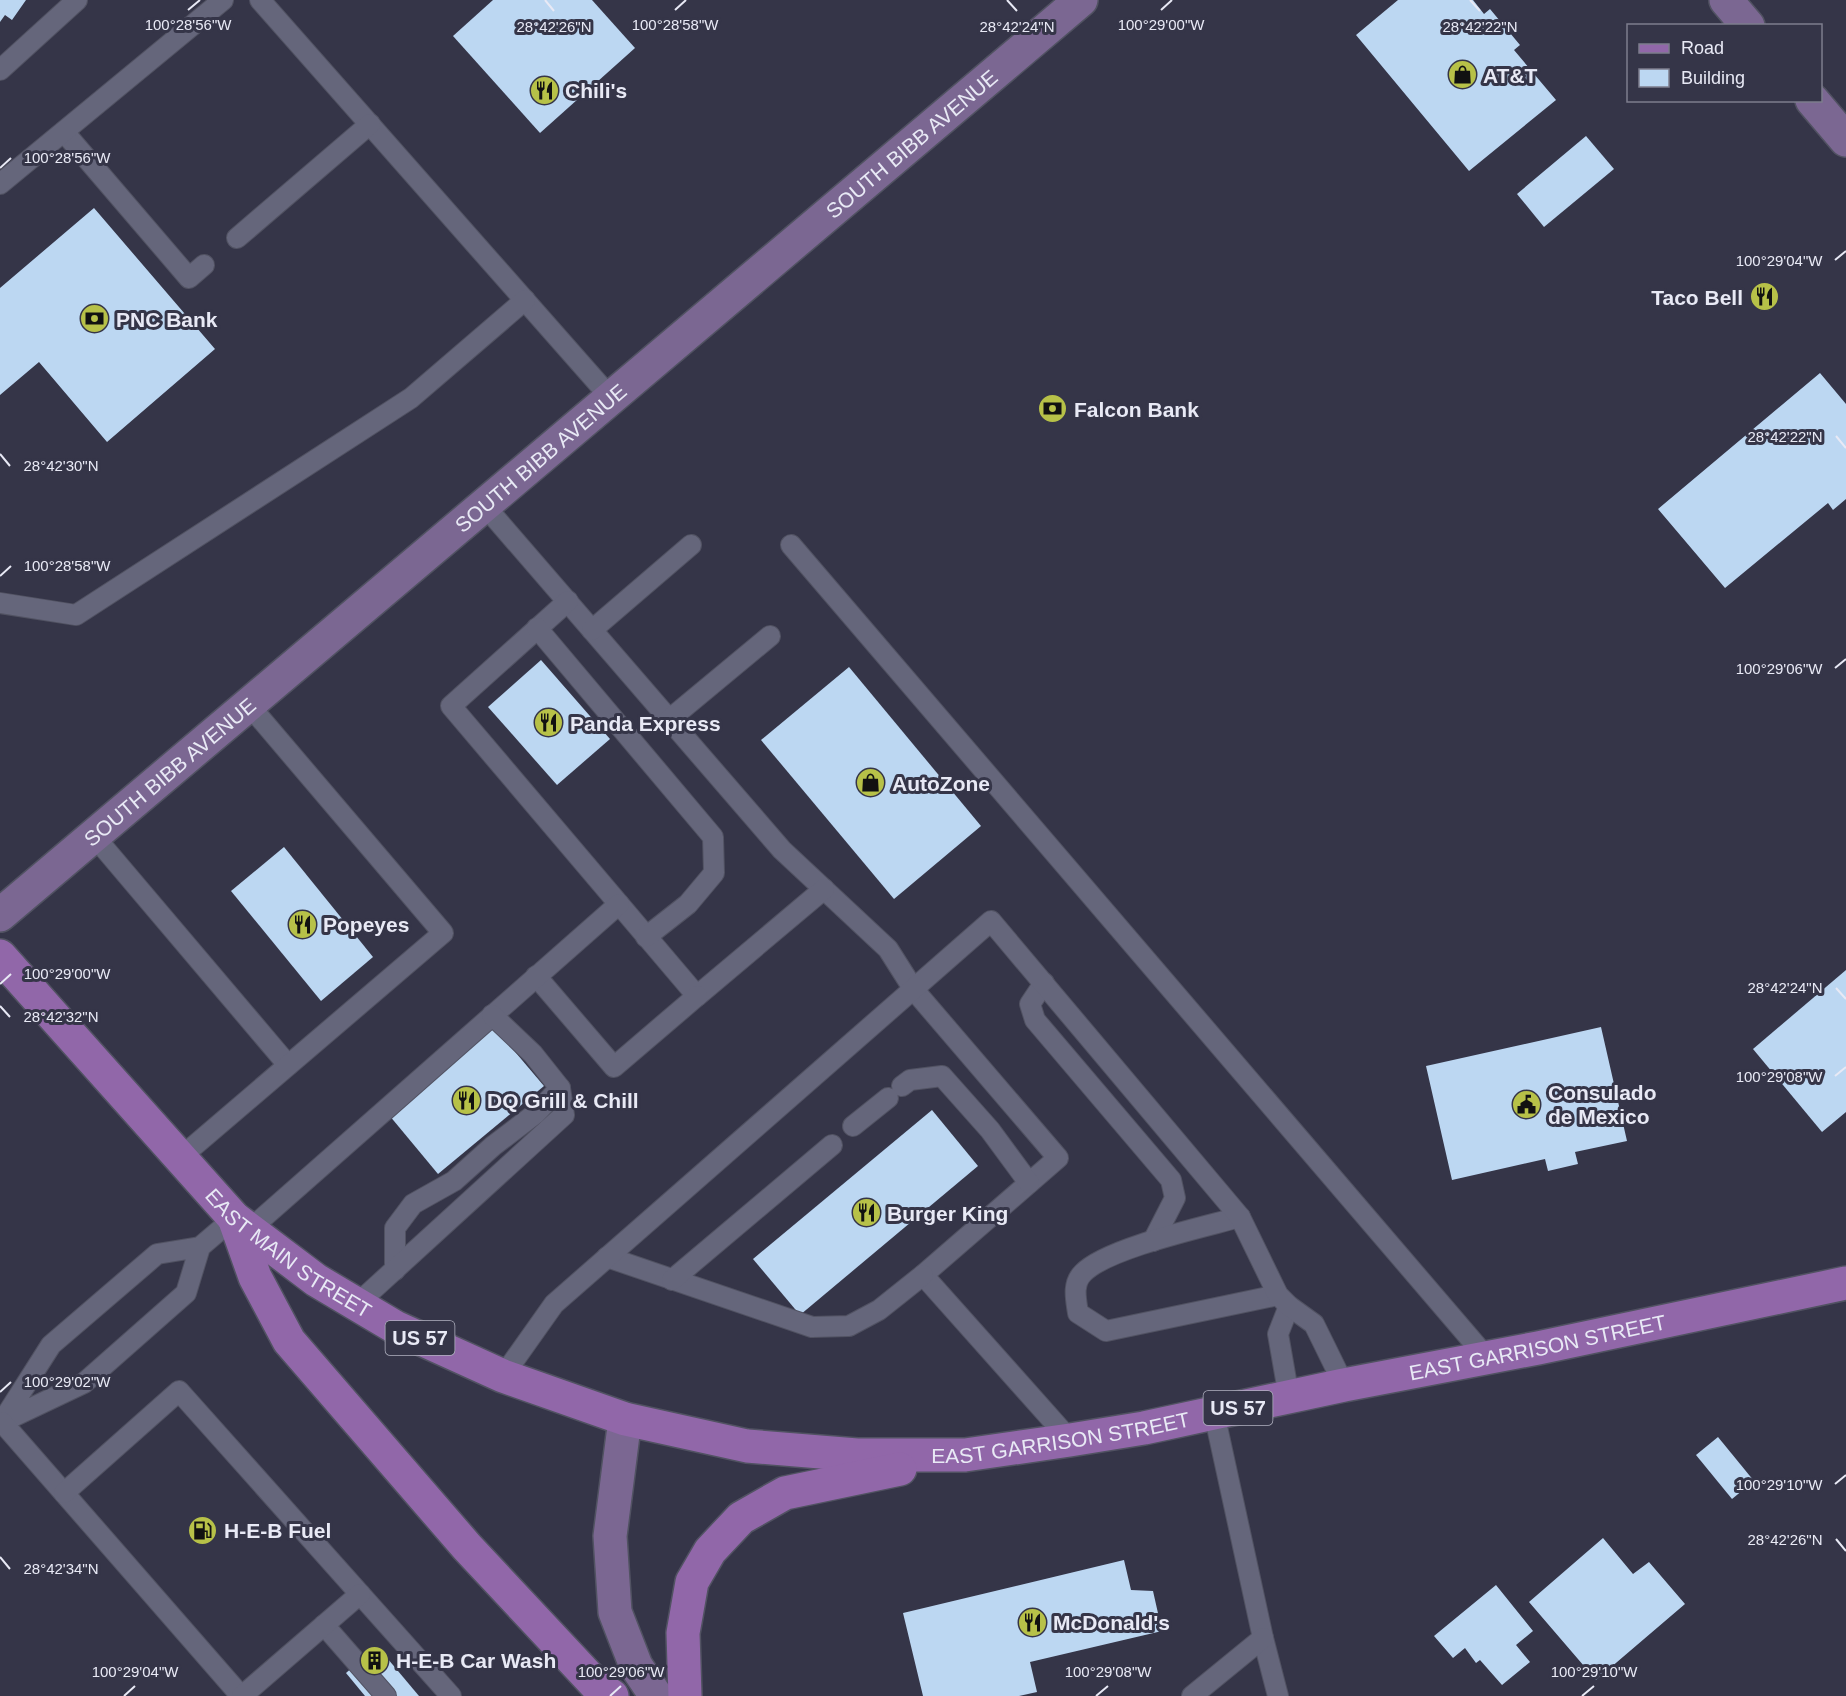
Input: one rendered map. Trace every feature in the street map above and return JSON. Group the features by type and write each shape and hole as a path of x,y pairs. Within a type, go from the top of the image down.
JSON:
{"main road":[{"name":"SOUTH BIBB AVENUE","path":"0,915 1081,0"},
{"path":"1726,0 1746,24"},
{"path":"1814,102 1846,140"},
{"name":"EAST MAIN STREET","path":"0,956 241,1224 316,1280 395,1327 503,1376 626,1419"},
{"path":"241,1224 255,1277 289,1341 467,1547 598,1687 612,1696"},
{"name":"EAST GARRISON STREET","path":"626,1419 747,1446 857,1455 965,1455 1144,1428 1846,1282"},
{"path":"626,1419 610,1536 615,1612 636,1666 656,1696"},
{"path":"685,1696 683,1633 692,1582 710,1551 741,1518 785,1492 965,1455"}],"lane":[{"path":"0,70 77,0"},
{"path":"0,184 223,0"},
{"path":"260,0 611,398"},
{"path":"237,238 370,124"},
{"path":"64,132 189,278 204,265"},
{"path":"0,603 76,615 411,398 525,300"},
{"path":"484,505 782,850 888,949 914,990 1058,1158 923,1275 879,1310 849,1326 812,1327 607,1257"},
{"path":"592,630 691,545"},
{"path":"791,545 1487,1358"},
{"path":"568,601 451,706 697,996"},
{"path":"537,628 713,837 714,873 687,904 646,937"},
{"path":"670,719 770,636"},
{"path":"181,1157 443,933 249,705"},
{"path":"94,836 288,1065"},
{"path":"536,976 614,1067 824,889"},
{"path":"1,1422 51,1345 157,1254 200,1247 241,1224 492,1015 619,904"},
{"path":"503,1376 554,1304 992,921 1240,1217 1283,1301 1314,1324 1344,1385"},
{"path":"1044,983 1030,1004 1035,1020 1171,1180 1175,1198 1153,1242"},
{"path":"357,1304 564,1115 560,1088 533,1054 492,1015"},
{"path":"853,1126 910,1080 942,1076 990,1130 1029,1183"},
{"path":"395,1270 395,1228 413,1204 454,1181 493,1146 535,1114 560,1088"},
{"path":"672,1280 832,1145"},
{"path":"1240,1217 1103,1259 1082,1274 1075,1289 1078,1313 1106,1331 1283,1301"},
{"path":"1,1422 84,1383 186,1293 200,1247"},
{"path":"923,1275 1070,1440"},
{"path":"1283,1301 1278,1334 1289,1397"},
{"path":"64,1493 179,1391 451,1696"},
{"path":"1214,1413 1263,1638 1278,1696"},
{"path":"1,1422 242,1696 360,1594"},
{"path":"324,1625 386,1696"},
{"path":"1192,1696 1263,1638"}],"building":[{"path":"0,0 26,0 12,20 5,15 0,22"},
{"name":"Chili's","path":"493,0 592,0 635,48 540,133 453,36"},
{"name":"AT&T","path":"1398,0 1473,0 1484,14 1490,9 1520,45 1514,50 1556,100 1469,171 1356,35"},
{"path":"1586,136 1614,169 1544,227 1517,194"},
{"name":"PNC Bank","path":"94,208 215,349 107,442 39,362 0,395 0,288"},
{"path":"1820,373 1846,404 1846,499 1833,510 1828,503 1725,588 1658,509"},
{"name":"Panda Express","path":"541,660 610,739 557,785 488,707"},
{"name":"AutoZone","path":"849,667 981,826 894,899 761,740"},
{"name":"Popeyes","path":"284,847 373,957 321,1001 231,891"},
{"path":"1846,970 1846,1112 1822,1132 1753,1049"},
{"name":"DQ Grill & Chill","path":"494,1027 544,1086 438,1174 389,1115"},
{"name":"Consulado de Mexico","path":"1601,1027 1627,1141 1575,1152 1578,1164 1548,1171 1545,1159 1452,1180 1426,1066"},
{"name":"Burger King","path":"932,1110 978,1166 800,1315 753,1259"},
{"path":"1718,1437 1754,1481 1732,1499 1696,1455"},
{"path":"1603,1538 1633,1574 1649,1562 1685,1604 1596,1680 1529,1602"},
{"name":"McDonald's","path":"1124,1560 1131,1590 1153,1591 1162,1631 1030,1662 1037,1692 1019,1696 923,1696 903,1613"},
{"path":"1496,1585 1533,1631 1516,1645 1530,1662 1502,1685 1480,1660 1476,1663 1465,1648 1453,1658 1434,1636"},
{"name":"H-E-B Car Wash","path":"377,1646 419,1696 365,1696 346,1673"}],"place":[{"name":"AT&T","path":"1462,75"},
{"name":"Chili's","path":"544,90"},
{"name":"Taco Bell","path":"1764,297"},
{"name":"PNC Bank","path":"95,319"},
{"name":"Falcon Bank","path":"1053,409"},
{"name":"Panda Express","path":"549,723"},
{"name":"AutoZone","path":"871,783"},
{"name":"Popeyes","path":"302,924"},
{"name":"DQ Grill & Chill","path":"466,1100"},
{"name":"Consulado de Mexico","path":"1527,1104"},
{"name":"Burger King","path":"866,1213"},
{"name":"H-E-B Fuel","path":"203,1530"},
{"name":"McDonald's","path":"1032,1622"},
{"name":"H-E-B Car Wash","path":"375,1660"}]}
